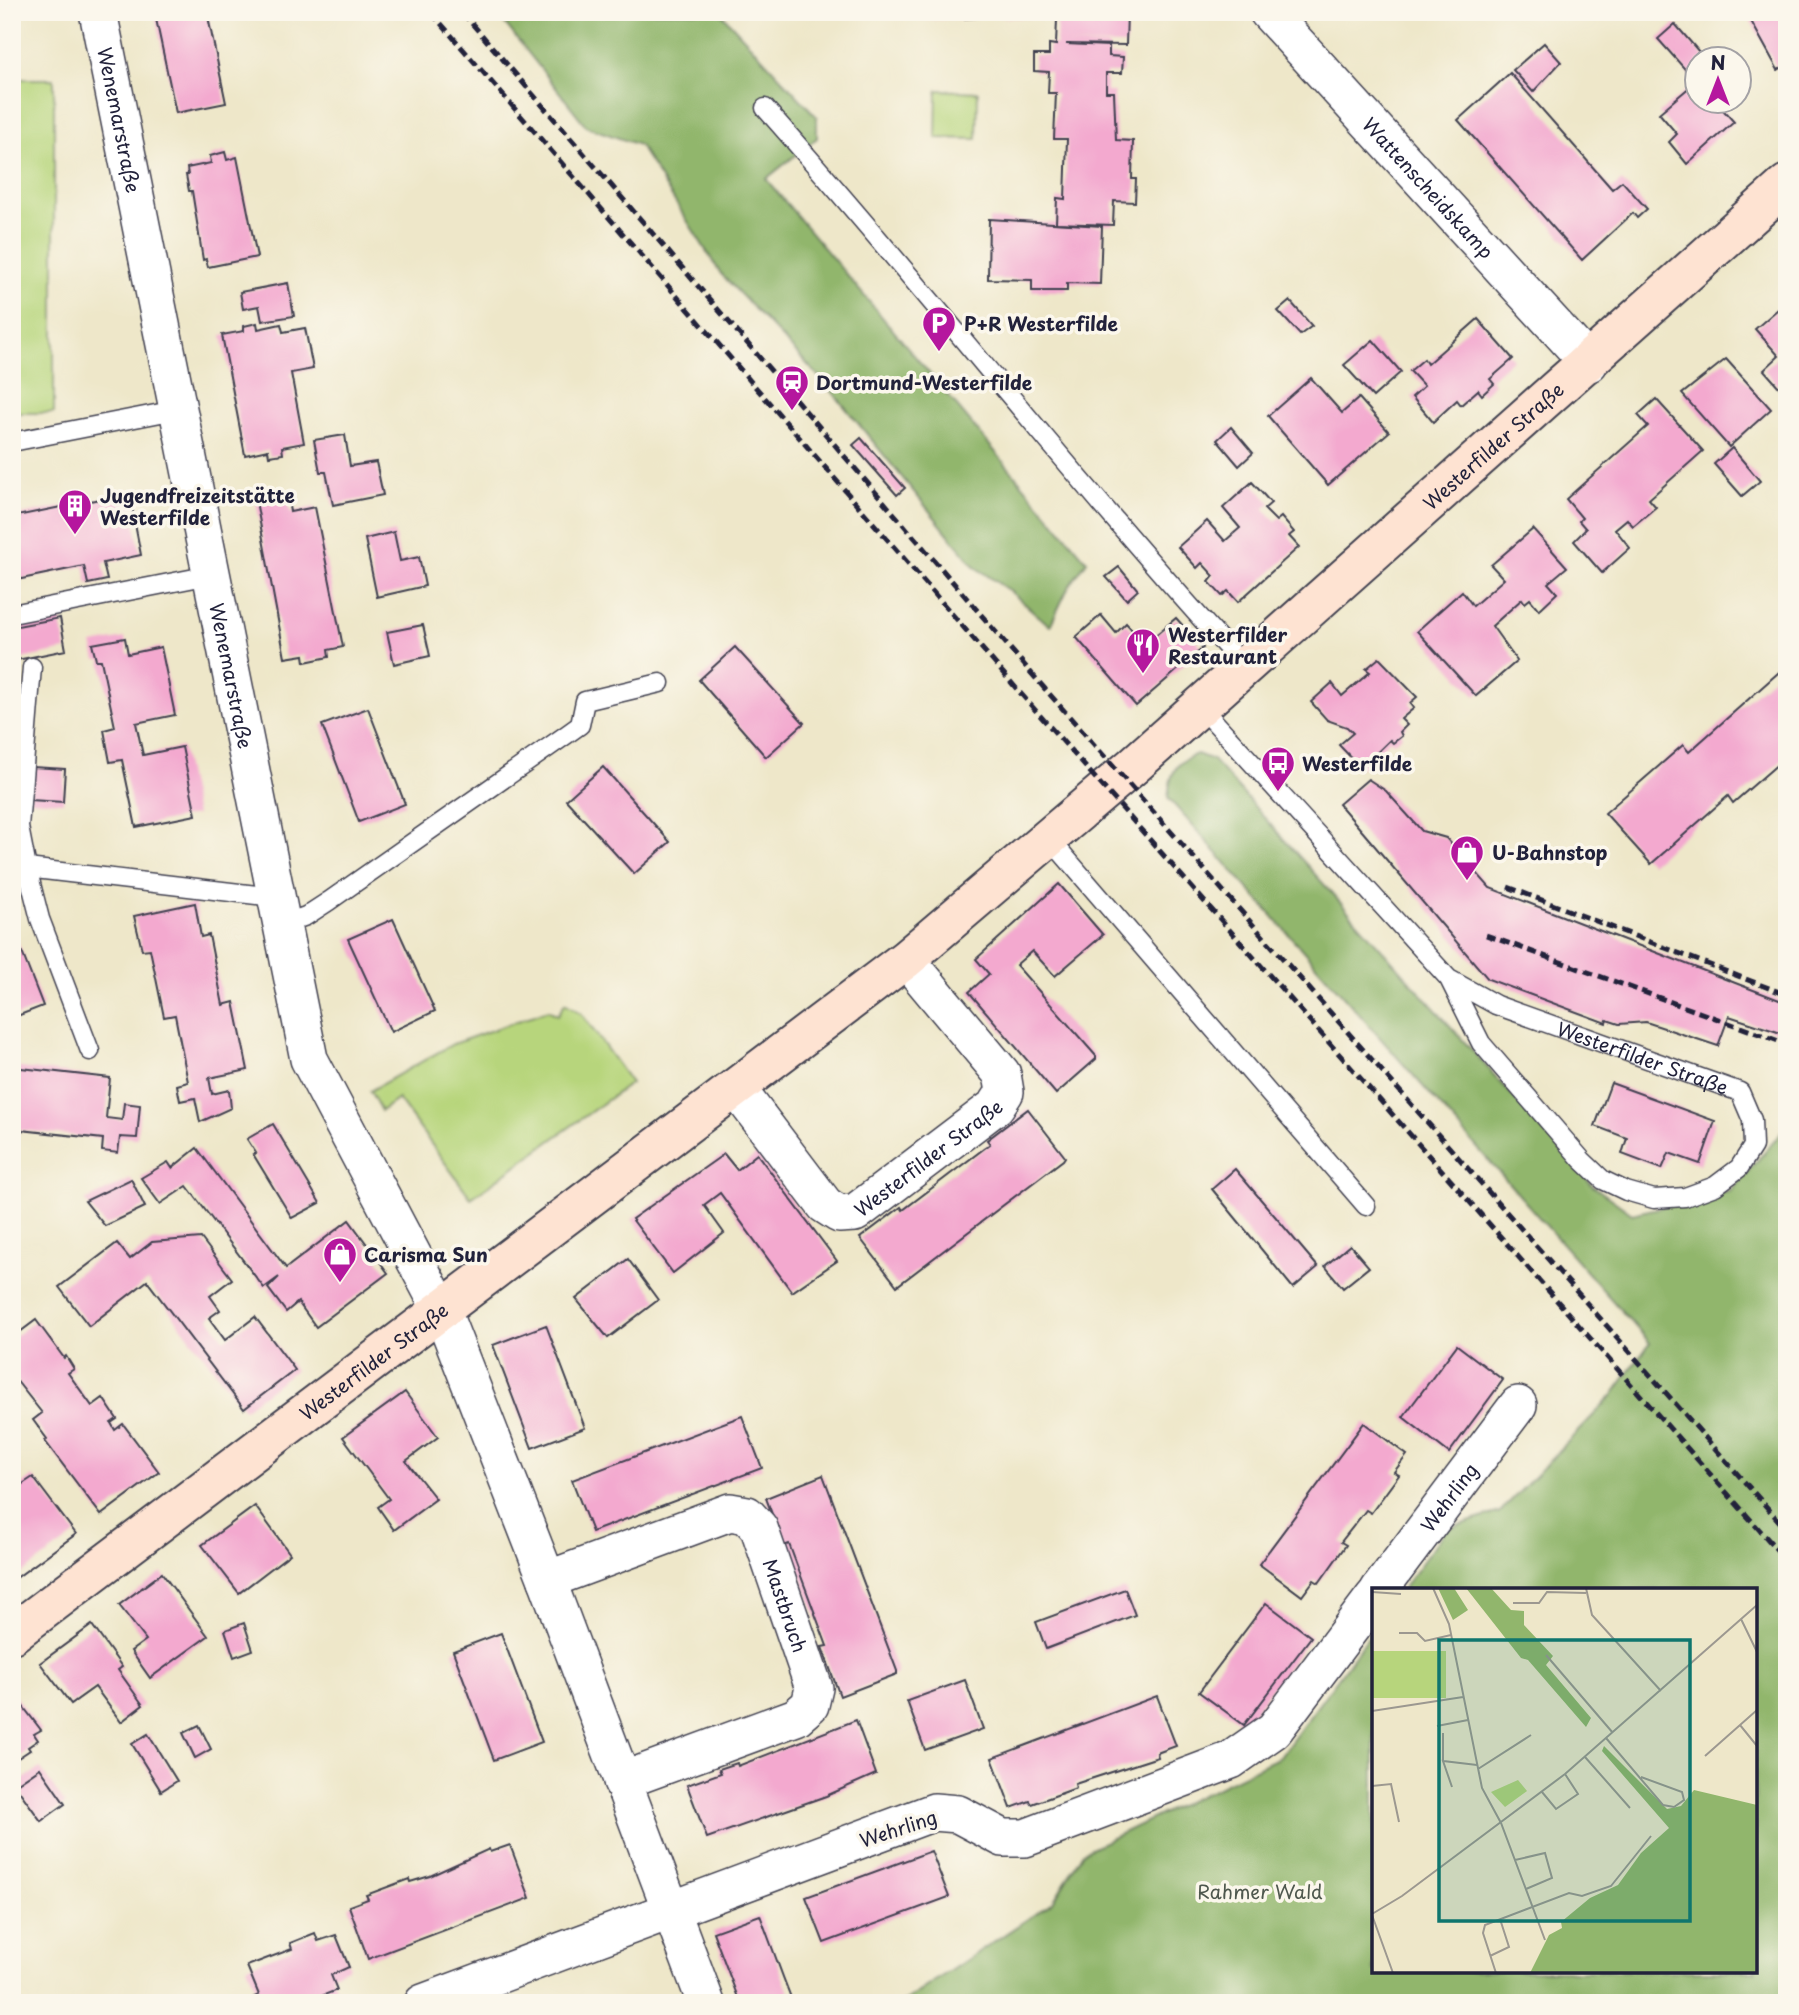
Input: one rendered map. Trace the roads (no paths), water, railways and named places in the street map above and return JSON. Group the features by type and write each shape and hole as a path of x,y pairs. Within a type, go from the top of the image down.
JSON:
{"street":[{"name":"Wenemarstraße","path":"98,12 176,410 309,1059 442,1311"},
{"name":"Wattenscheidskamp","path":"1268,12 1589,363"},
{"name":"Westerfilder Straße","path":"12,1634 737,1089 906,958 1200,706 1589,363 1787,184"},
{"name":"Westerfilder Straße","path":"737,1089 825,1205 839,1214 855,1213 996,1106 1005,1092 1002,1074 906,958"},
{"path":"442,1311 548,1580 706,2003"},
{"name":"Wehrling","path":"1381,1588 1518,1405"},
{"name":"Mastbruch","path":"548,1580 730,1512 747,1515 759,1528 814,1688 810,1705 796,1717 622,1781"},
{"name":"Wehrling","path":"434,2001 669,1909 934,1812 958,1814 1003,1838 1025,1838 1231,1760 1274,1730 1372,1600"}],"lane":[{"path":"765,108 954,325 1095,497 1244,666"},
{"path":"12,442 176,410"},
{"path":"12,614 210,575"},
{"path":"32,667 19,827 40,919 90,1051"},
{"path":"27,868 306,916 580,725 585,701 660,683"},
{"name":"Westerfilder Straße","path":"1200,706 1449,979 1481,1043 1582,1160 1603,1180 1654,1199 1685,1197 1715,1186 1739,1168 1753,1146 1752,1120 1740,1092 1496,1005 1449,979"},
{"path":"1049,838 1366,1206"}],"railway":[{"path":"431,12 1029,703 1787,1561"},
{"path":"462,12 1045,689 1787,1530"},
{"path":"1508,887 1787,995"},
{"path":"1486,935 1787,1044"}],"place":[{"name":"P+R Westerfilde","path":"939,353"},
{"name":"Dortmund-Westerfilde","path":"792,412"},
{"name":"Jugendfreizeitstätte Westerfilde","path":"75,536"},
{"name":"Westerfilder Restaurant","path":"1143,675"},
{"name":"Westerfilde","path":"1278,793"},
{"name":"U-Bahnstop","path":"1467,882"},
{"name":"Carisma Sun","path":"340,1284"}],"park label":[{"name":"Rahmer Wald","path":"1260,1891"}]}
